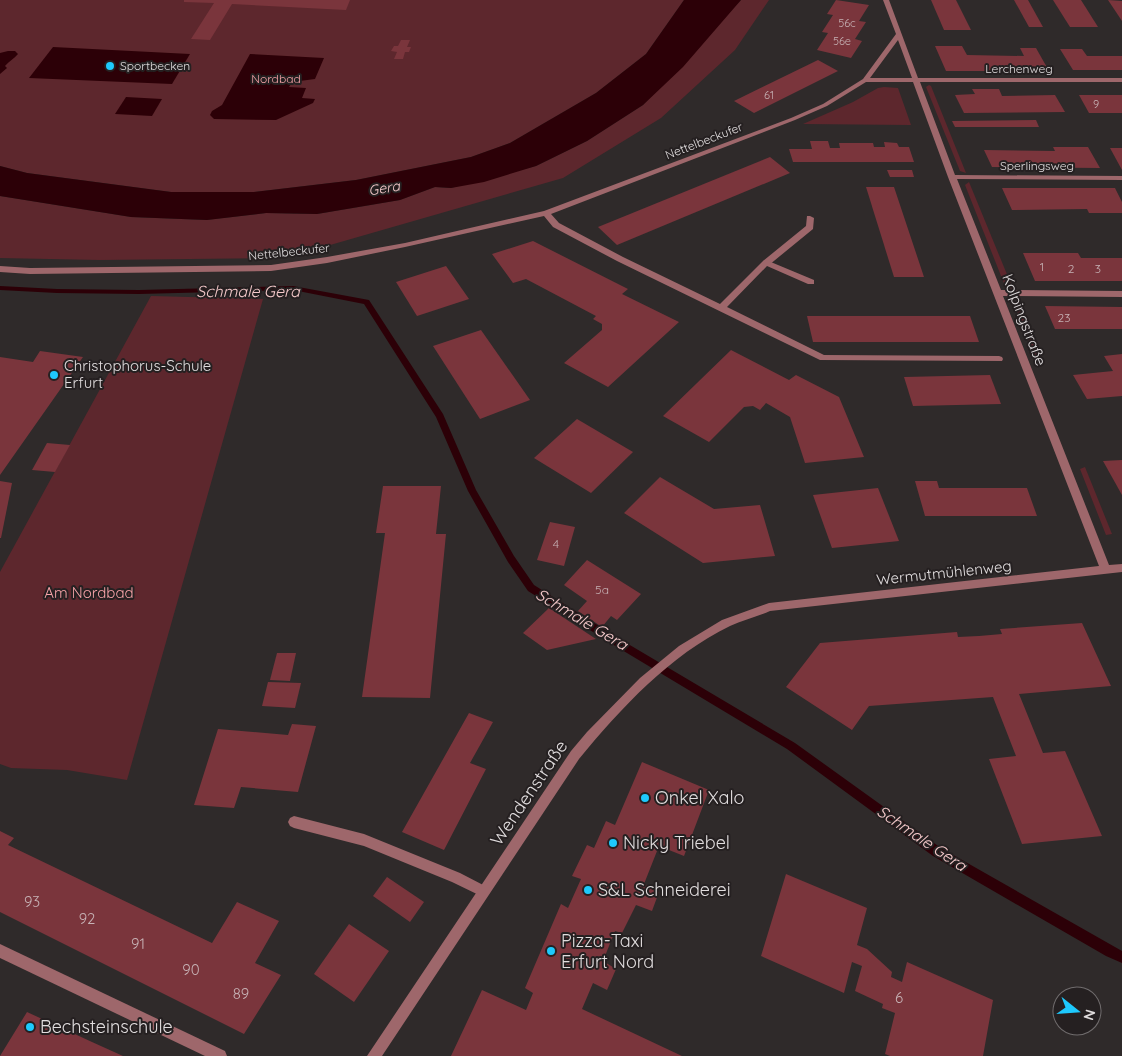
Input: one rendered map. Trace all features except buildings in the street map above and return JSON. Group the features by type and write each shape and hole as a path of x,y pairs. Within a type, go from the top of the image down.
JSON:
{"street":[{"path":"865,80 915,80 886,0"},
{"name":"Nettelbeckufer","path":"0,269 30,271 271,268 346,256 546,213 793,119 825,105 865,80 898,35"},
{"name":"Lerchenweg","path":"915,80 1122,80"},
{"name":"Kolpingstraße","path":"915,80 1106,570"},
{"name":"Sperlingsweg","path":"952,177 1122,178"},
{"path":"546,213 556,225 620,259 823,358 1000,359"},
{"path":"721,308 766,262 810,227 810,218"},
{"path":"766,262 811,282"},
{"path":"998,293 1122,294"},
{"name":"Wermutmühlenweg","path":"769,608 1122,568"},
{"name":"Wendenstraße","path":"374,1056 575,755 598,726 648,678 676,656 727,623 769,608"},
{"path":"294,822 364,840 456,877 483,891"},
{"path":"0,951 220,1056"}],"green space":[{"name":"Nordbad","path":"0,0 684,0 646,54 596,93 510,143 471,157 356,180 254,192 171,192 27,173 0,166"},
{"path":"741,0 769,0 735,50 661,118 563,178 285,258 100,260 0,258 0,196 131,217 206,220 266,213 317,214 400,200 435,187 451,188 536,166 587,141 643,105"},
{"path":"929,85 966,173 960,171 926,87"},
{"path":"878,88 898,88 911,125 803,124 853,102"},
{"path":"969,182 1013,289 1005,286 965,185"},
{"name":"Am Nordbad","path":"151,296 263,299 127,780 67,770 11,768 0,764 0,572"},
{"path":"1018,300 1043,364 1038,364 1014,304"},
{"path":"1085,467 1112,534 1106,535 1080,469"}],"water":[{"name":"Gera","path":"684,0 741,0 683,67 643,105 587,141 536,166 484,182 451,188 435,187 400,200 317,214 266,213 207,220 131,217 0,196 0,166 27,173 171,192 254,192 356,180 471,157 510,143 596,93 646,54"},
{"name":"Sportbecken","path":"53,47 190,54 172,84 29,78"},
{"path":"15,51 18,54 5,66 7,68 0,74 0,53"},
{"path":"250,54 324,58 315,79 292,82 289,87 306,88 302,98 315,99 313,103 276,120 214,119 210,115 212,111 222,105"},
{"path":"126,97 162,99 152,116 115,114"}],"waterway":[{"name":"Schmale Gera","path":"0,288 139,292 293,288 366,302 440,416 472,491 511,559 531,588 615,641 791,746 937,852 1110,952 1122,957"}],"place":[{"name":"Sportbecken","path":"110,66"},
{"name":"Christophorus-Schule Erfurt","path":"54,375"},
{"name":"Onkel Xalo","path":"645,798"},
{"name":"Nicky Triebel","path":"613,843"},
{"name":"S&L Schneiderei","path":"588,890"},
{"name":"Pizza-Taxi Erfurt Nord","path":"551,951"},
{"name":"Bechsteinschule","path":"30,1027"}]}
